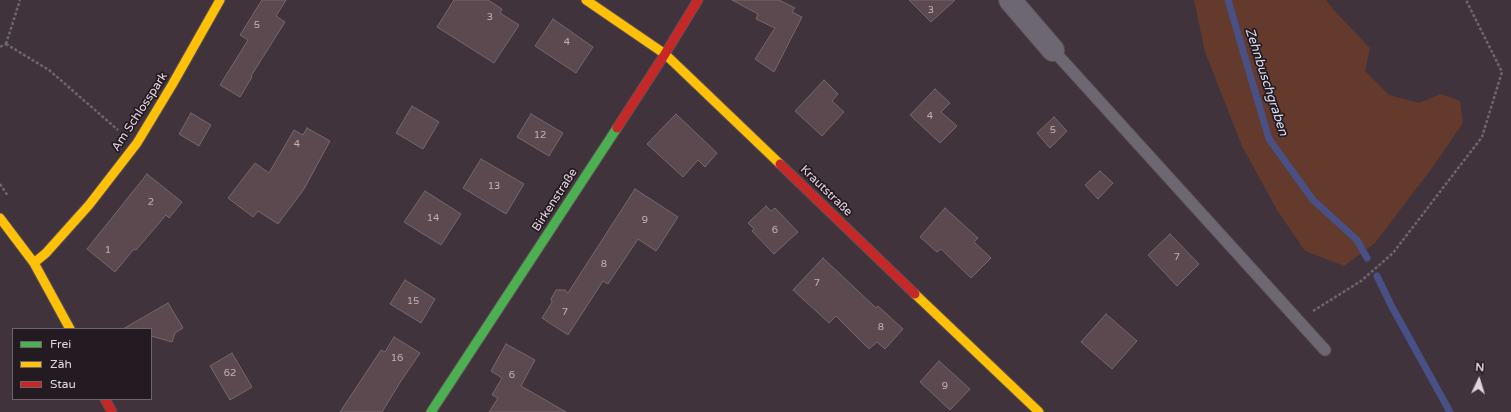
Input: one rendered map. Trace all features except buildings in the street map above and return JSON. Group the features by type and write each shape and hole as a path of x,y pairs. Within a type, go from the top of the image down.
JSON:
{"street":[{"name":"Am Schlosspark","path":"34,264 46,253 89,205 137,143 220,0"},
{"name":"Krautstraße","path":"586,0 665,54 1039,412"},
{"name":"Birkenstraße","path":"430,412 665,54 698,0"},
{"path":"1010,0 1053,50"},
{"path":"0,218 34,264 69,328"},
{"path":"106,400 112,412"}],"lane":[{"path":"1053,50 1325,350"}],"path":[{"path":"6,44 20,0"},
{"path":"1298,320 1361,281 1393,253 1482,137 1502,72 1466,0"},
{"path":"0,46 6,44 49,70 110,124 137,143"}],"shaded area":[{"path":"1194,0 1326,0 1370,48 1365,71 1389,95 1419,103 1441,94 1460,101 1463,123 1432,168 1375,243 1344,266 1305,251 1277,210 1242,146 1205,52"}],"waterway":[{"name":"Zehnbuschgraben","path":"1228,0 1269,139 1313,200 1357,240 1367,258"},
{"name":"Zehnbuschgraben","path":"1377,276 1392,307 1450,412"}],"traffic: fast":[{"path":"431,412 617,128"}],"traffic: slow":[{"path":"34,263 46,253 89,205 137,143 220,0"},
{"path":"586,0 665,54 780,164"},
{"path":"0,218 34,263 69,328"},
{"path":"915,294 1039,412"}],"traffic: jam":[{"path":"617,128 698,0"},
{"path":"780,164 915,294"},
{"path":"106,400 112,412"}]}
